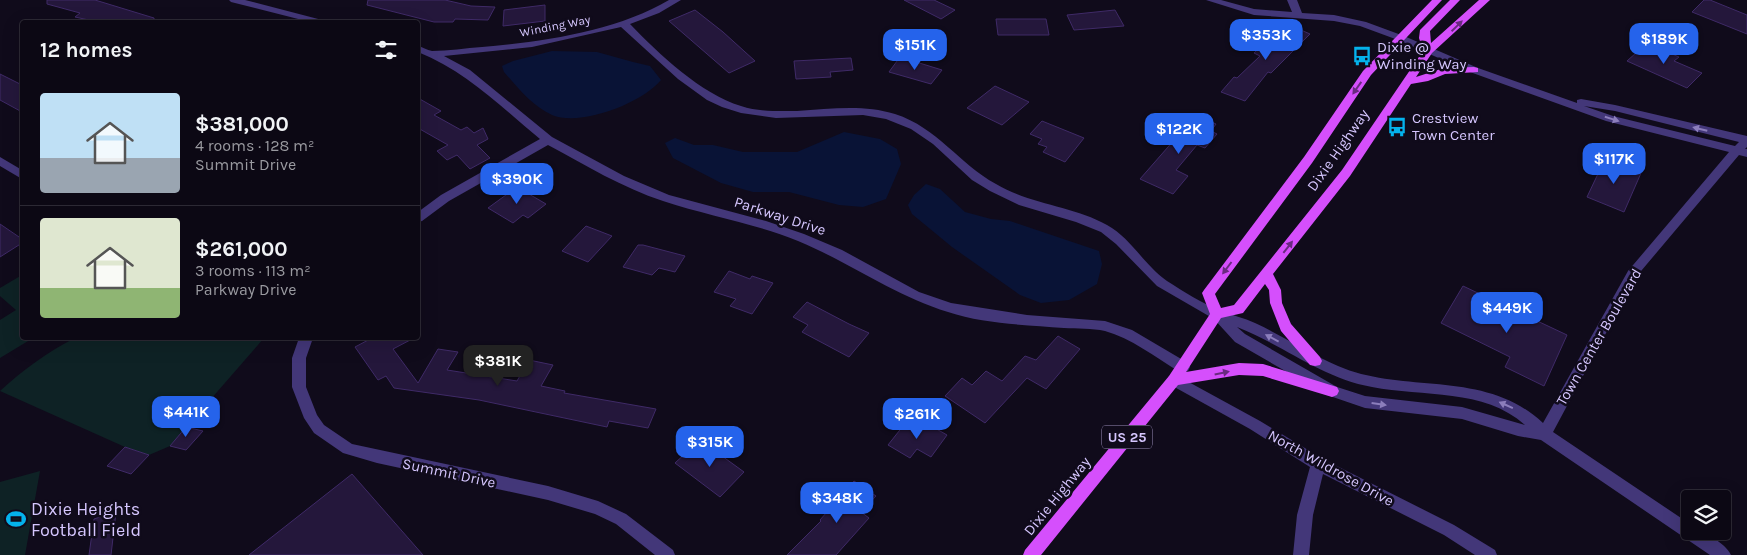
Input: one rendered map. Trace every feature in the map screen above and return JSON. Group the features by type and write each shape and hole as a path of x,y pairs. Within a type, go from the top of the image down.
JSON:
{"main road":[{"name":"Dixie Highway","path":"1217,314 1208,293 1308,160 1367,73 1437,0"},
{"path":"1428,51 1424,38 1425,30 1455,0"},
{"name":"Dixie Highway","path":"1031,555 1174,380 1217,314 1238,309 1346,173 1428,51 1485,0"},
{"path":"1407,81 1424,79 1444,71 1474,70"},
{"path":"1266,274 1275,290 1276,303 1286,327 1315,361"},
{"path":"1174,380 1239,369 1263,370 1332,391"}],"street":[{"path":"234,0 311,20"},
{"name":"Winding Way","path":"433,53 506,48 550,42 624,24 676,0"},
{"path":"1211,0 1254,12 1298,14 1354,21 1401,38"},
{"path":"1292,0 1298,14"},
{"path":"624,24 696,90 720,104 736,109 782,115 847,109 861,110 898,118 913,125 936,140 957,161 985,183 1035,206 1103,228 1127,247 1159,282 1184,298 1217,314 1248,325 1342,374 1374,383 1451,389 1486,397 1521,412 1544,434 1723,555"},
{"name":"Town Center Boulevard","path":"1401,38 1474,70 1610,119 1741,152"},
{"name":"Parkway Drive","path":"420,50 433,53 466,72 548,140 620,179 666,198 766,225 800,237 838,253 915,295 973,313 1027,320 1105,326 1127,334 1183,367"},
{"name":"Town Center Boulevard","path":"1544,434 1632,274 1741,152 1747,140 1615,108 1550,96"},
{"path":"420,217 453,194 548,140"},
{"path":"0,161 20,174"},
{"path":"1217,314 1240,338 1332,391 1373,404 1462,412 1518,430 1544,434"},
{"name":"Summit Drive","path":"305,340 299,358 299,387 311,418 319,429 348,449 441,472 548,493 598,508 620,519 667,555"},
{"name":"North Wildrose Drive","path":"1174,380 1255,425 1318,464 1449,530 1489,555"},
{"path":"1301,555 1305,515 1318,464"}],"green space":[{"path":"20,276 20,340 30,340 0,358 0,320 16,310 0,296 0,288"},
{"path":"71,340 262,340 170,446 149,455 125,447 0,391 17,376 55,349"},
{"name":"Dixie Heights Football Field","path":"40,471 25,555 0,555 0,482"}],"water":[{"path":"552,51 597,52 650,66 661,80 640,97 610,111 579,118 564,118 552,115 538,107 526,96 504,72 502,66 513,61"},
{"path":"844,132 880,139 897,149 901,164 886,199 863,207 839,205 789,192 753,192 721,183 673,158 665,143 675,138 694,145 713,145 743,152 797,152"},
{"path":"926,184 940,189 965,212 991,219 1010,221 1099,251 1102,264 1097,284 1069,300 1041,303 1020,295 952,247 912,214 908,205 914,195"}],"building":[{"path":"47,0 95,0 154,18 154,20 89,20 75,17 80,13 47,4"},
{"path":"368,0 445,0 471,6 495,7 488,20 455,19 453,22 434,22 367,5"},
{"path":"904,0 934,0 955,10 941,19"},
{"path":"1704,0 1710,0 1747,15 1747,34 1692,12"},
{"path":"545,5 545,21 503,26 504,10"},
{"path":"695,10 755,61 729,73 669,21"},
{"path":"1115,10 1124,26 1074,30 1067,15"},
{"path":"996,19 1046,19 1049,35 998,35"},
{"path":"1285,23 1310,34 1271,73 1268,72 1245,101 1221,92 1234,77 1237,78 1260,56 1254,53"},
{"path":"1647,43 1679,57 1674,61 1702,73 1687,88 1627,61"},
{"path":"900,57 942,70 931,84 889,72"},
{"path":"851,58 853,70 830,72 831,77 796,79 794,61"},
{"path":"0,74 20,84 20,111 0,100"},
{"path":"995,86 1029,102 1002,125 967,108"},
{"path":"420,99 441,111 434,115 461,130 467,127 474,133 483,128 488,139 477,145 490,158 470,169 457,155 447,160 437,151 448,145 420,129"},
{"path":"1196,115 1216,124 1211,131 1217,134 1205,148 1197,145 1176,170 1188,176 1173,194 1140,179"},
{"path":"1042,121 1084,138 1065,162 1043,152 1047,147 1038,144 1042,139 1030,134"},
{"path":"1605,159 1641,173 1624,212 1587,197"},
{"path":"517,187 546,204 528,218 523,215 513,223 488,208"},
{"path":"0,224 20,238 20,244 0,257"},
{"path":"586,226 612,236 588,262 562,251"},
{"path":"638,245 685,256 675,272 659,268 652,275 623,267"},
{"path":"729,271 750,279 752,276 773,283 752,314 730,306 736,299 714,292"},
{"path":"1463,286 1567,335 1544,386 1505,367 1510,357 1441,323"},
{"path":"807,302 869,333 849,357 802,332 808,325 793,317"},
{"path":"1058,336 1080,349 1046,389 1027,378 985,423 945,396 962,378 972,385 986,371 1002,381 1025,356 1036,360"},
{"path":"368,340 410,340 393,349 418,383 438,349 458,352 447,370 517,381 529,360 553,365 541,386 565,391 564,393 656,409 648,428 609,421 607,427 479,400 394,388 386,376 378,380 355,347"},
{"path":"907,421 922,429 926,423 947,435 931,457 917,449 910,458 888,445"},
{"path":"186,427 203,431 186,450 170,446"},
{"path":"700,440 744,472 720,497 675,463"},
{"path":"125,447 149,455 131,474 107,466"},
{"path":"352,474 423,555 249,555"},
{"path":"854,481 876,496 861,512 869,518 836,555 787,555 821,521"},
{"path":"116,512 111,555 89,555 94,519"}],"place":[{"name":"Dixie @ Winding Way","path":"1362,56"},
{"name":"Crestview Town Center","path":"1397,127"},
{"name":"Dixie Heights Football Field","path":"16,519"}]}
